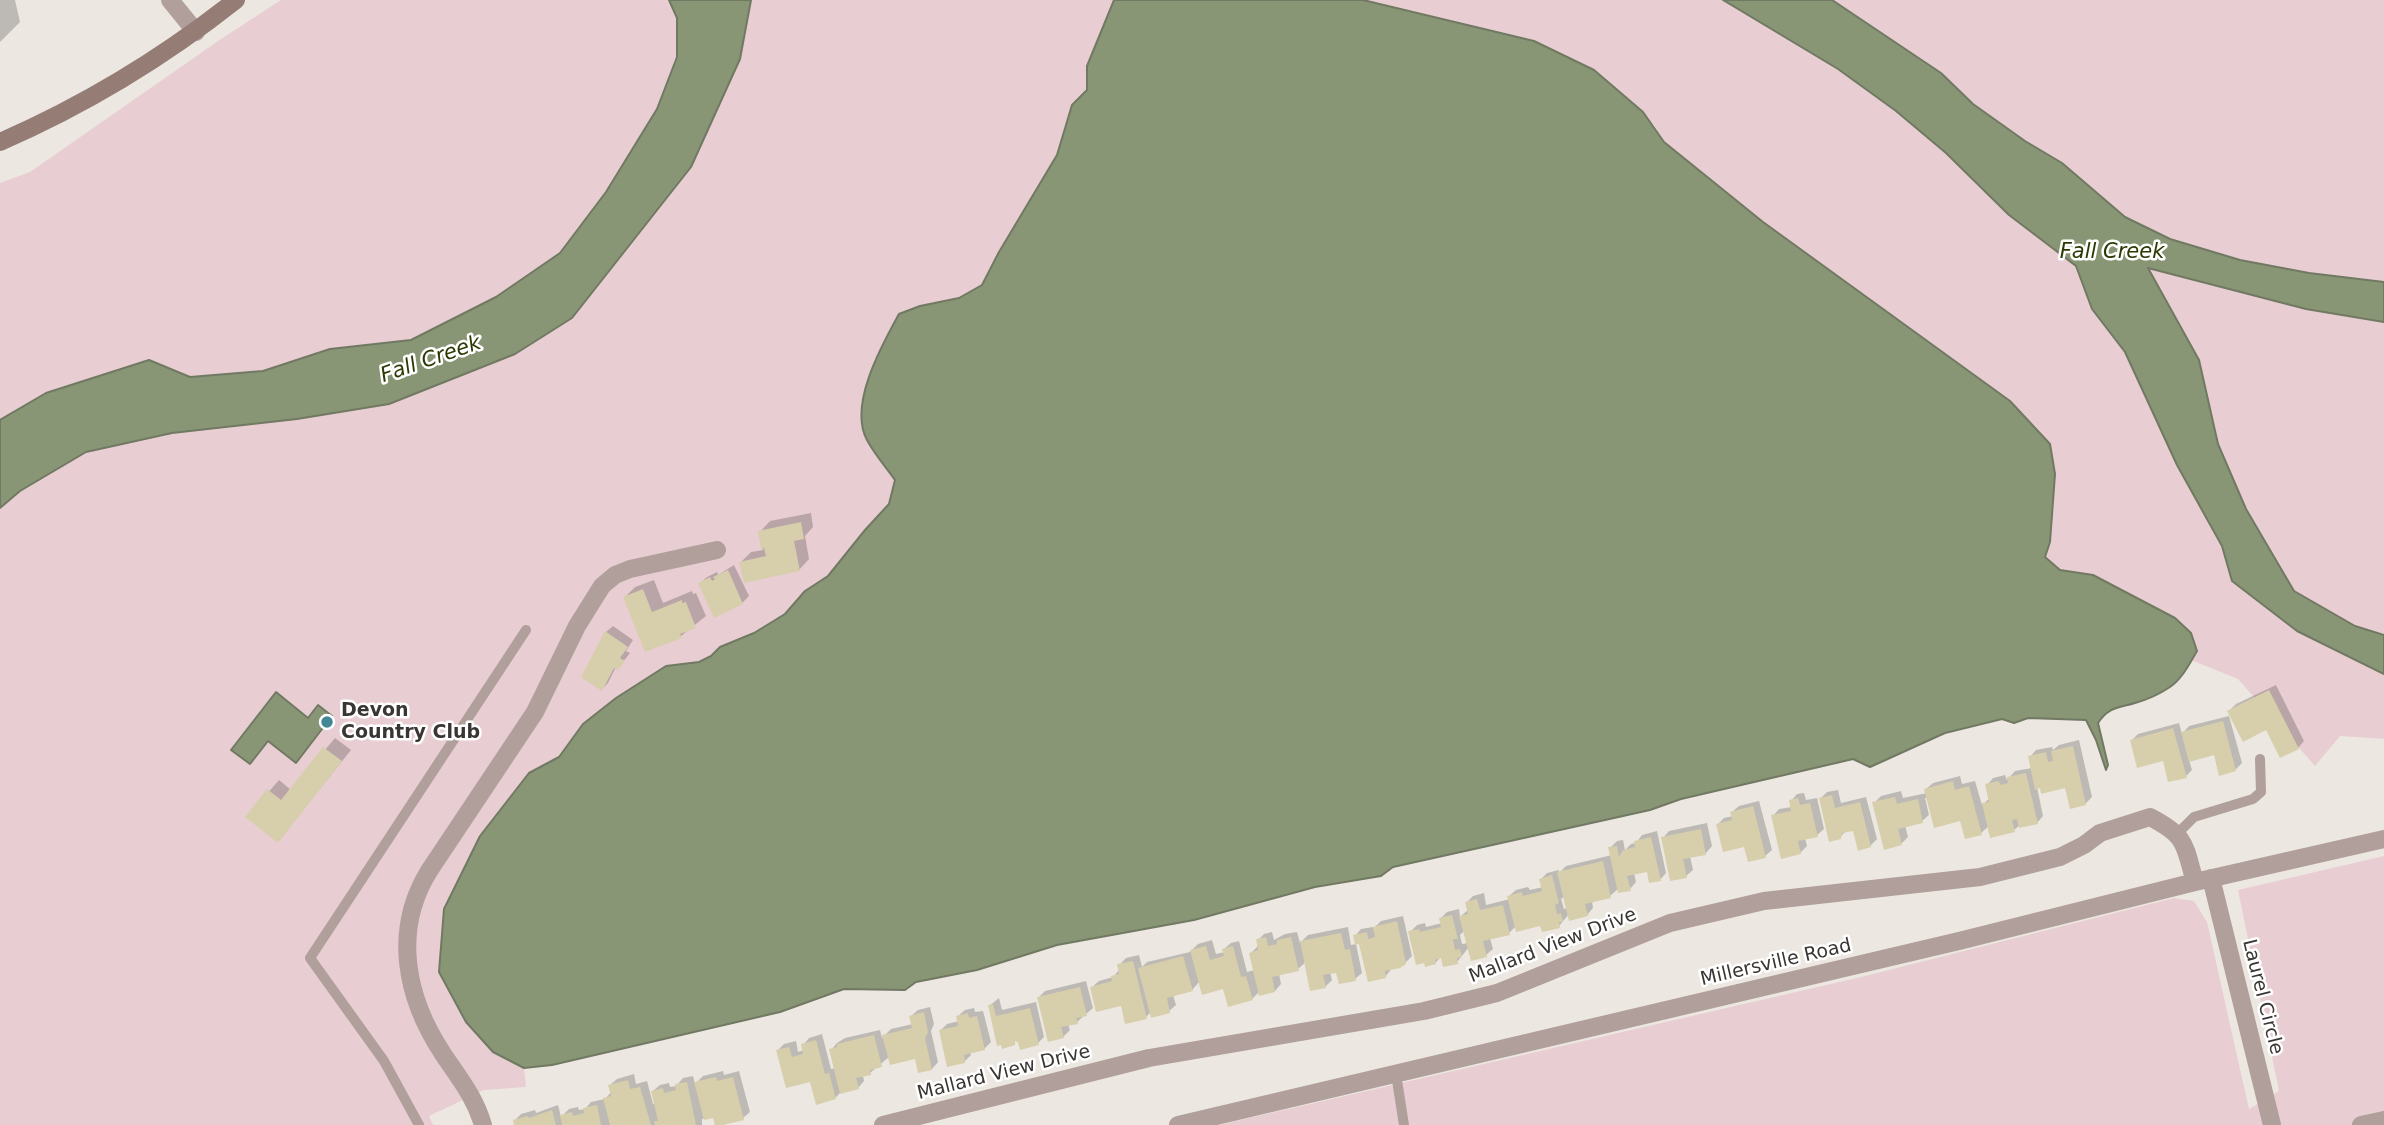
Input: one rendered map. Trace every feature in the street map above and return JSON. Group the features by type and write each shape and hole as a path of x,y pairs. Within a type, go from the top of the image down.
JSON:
{"main road":[{"path":"0,142 125,78 196,32 236,0"}],"street":[{"path":"170,0 196,32"},
{"path":"483,1125 478,1108 440,1048 412,991 406,953 409,919 415,899 433,865 536,712 577,626 602,586 615,575 630,569 717,550"},
{"name":"Mallard View Drive","path":"883,1125 1149,1058 1424,1011 1497,993 1670,923 1765,901 1980,877 2060,857 2100,834 2150,817 2178,834"},
{"path":"2178,834 2203,880"},
{"name":"Millersville Road","path":"1178,1125 2384,839"},
{"name":"Laurel Circle","path":"2203,880 2272,1125"},
{"path":"2361,1125 2384,1120"}],"lane":[{"path":"419,1125 384,1061 310,958 526,630"},
{"path":"2178,834 2194,817 2253,799 2261,792 2260,759"},
{"path":"1396,1074 1404,1125"}],"shaded area":[{"path":"281,0 669,0 677,18 677,57 657,109 606,192 560,253 496,298 411,340 330,349 263,371 190,377 148,360 46,393 0,419 0,183 30,172"},
{"path":"751,0 1114,0 1087,66 1088,90 1072,105 1057,155 982,285 959,298 920,306 874,360 862,411 866,438 895,480 889,504 828,576 805,591 785,614 754,633 720,647 699,662 666,666 616,698 583,724 559,757 529,773 480,836 444,909 507,1060 524,1068 526,1087 484,1090 429,1116 433,1125 0,1125 0,508 20,491 86,452 172,433 297,419 389,404 451,379 572,318 691,167 740,59"},
{"path":"1363,0 1723,0 1838,69 1896,111 1946,153 2009,215 2076,266 2092,309 2125,352 2177,465 2222,546 2232,581 2297,631 2384,674 2384,739 2340,736 2315,766 2238,679 2191,660 2196,651 2175,618 2093,575 2060,570 2045,557 2050,542 2050,444 2010,401 1763,222 1664,142 1654,125 1594,70 1534,41"},
{"path":"1832,0 2384,0 2384,282 2309,273 2240,260 2170,239 2125,217 2062,163 2025,141 1973,104 1941,73"},
{"path":"2148,267 2305,309 2384,322 2384,635 2355,626 2294,591 2246,509 2218,444 2199,360"},
{"path":"2384,856 2384,1125 1219,1125 1861,977 2174,898 2194,901 2207,922 2249,1109 2279,1091 2238,890"}],"water":[{"name":"Fall Creek","path":"669,0 751,0 740,59 691,167 572,318 515,354 389,404 297,419 172,433 86,452 20,491 0,508 0,420 46,393 149,360 190,377 263,371 330,349 411,340 496,297 560,253 606,192 657,109 677,57 677,18"},
{"path":"1114,0 1363,0 1534,41 1594,70 1643,112 1664,142 1763,222 2010,401 2050,444 2055,474 2050,542 2045,557 2060,570 2093,575 2175,618 2191,633 2197,651 2189,666 2174,684 2144,700 2114,709 2098,723 2108,765 2106,770 2086,720 2028,718 2014,723 2002,719 1945,733 1870,767 1853,759 1681,799 1650,810 1393,867 1381,876 1315,887 1194,920 1057,945 977,970 916,982 905,990 844,989 780,1012 552,1065 524,1068 493,1052 466,1022 439,972 444,909 480,836 529,773 559,757 583,724 616,698 666,666 699,662 720,647 754,633 785,614 805,591 828,576 889,504 895,480 870,445 862,426 864,393 876,358 899,314 920,306 959,298 982,285 1057,155 1072,105 1087,90 1087,66"},
{"name":"Fall Creek","path":"1723,0 1832,0 1941,73 1973,104 2025,141 2062,163 2125,217 2170,239 2240,260 2309,273 2384,282 2384,322 2306,309 2148,268 2199,360 2218,444 2246,509 2294,591 2355,626 2384,635 2384,674 2297,631 2232,581 2222,546 2177,465 2125,352 2092,309 2076,266 2009,215 1946,153 1896,111 1838,69"},
{"path":"276,692 308,718 318,705 332,716 296,763 268,741 250,764 231,750"}],"building":[{"path":"801,522 804,539 794,541 800,571 744,583 739,562 766,556 764,548 761,549 758,531"},
{"path":"728,570 743,604 714,618 698,583 710,577 712,581 715,579 713,577"},
{"path":"643,589 652,612 682,600 682,603 686,602 696,628 680,634 682,638 645,652 623,597"},
{"path":"605,631 628,647 620,658 625,661 618,670 614,668 602,691 581,677"},
{"path":"2269,690 2299,749 2280,758 2266,730 2243,742 2227,711"},
{"path":"2223,721 2236,771 2219,776 2214,755 2189,762 2181,732"},
{"path":"2173,728 2187,778 2168,782 2163,761 2137,768 2130,740"},
{"path":"2073,746 2086,805 2070,809 2065,788 2041,794 2040,788 2035,790 2028,756 2046,752 2048,762 2053,761 2051,751"},
{"name":"Devon Country Club","path":"323,747 342,761 278,843 245,817 267,789 281,800"},
{"path":"2026,773 2038,824 2019,828 2017,819 2012,820 2015,832 1990,838 1982,803 1989,802 1985,784 1998,781 2001,785 2008,783 2007,777"},
{"path":"1953,781 1955,790 1969,786 1982,835 1965,839 1960,821 1934,828 1924,789"},
{"path":"1832,795 1835,808 1860,802 1871,847 1858,851 1853,831 1842,833 1841,839 1829,842 1819,798"},
{"path":"1895,797 1897,804 1918,799 1923,823 1898,829 1902,845 1884,850 1872,802"},
{"path":"1798,798 1800,805 1810,803 1818,837 1798,841 1801,854 1781,859 1771,815 1791,811 1789,800"},
{"path":"1753,806 1766,858 1748,862 1744,847 1723,852 1716,824 1732,820 1730,812"},
{"path":"1701,829 1706,855 1683,859 1687,878 1670,881 1661,837"},
{"path":"1651,837 1661,881 1649,883 1647,872 1627,876 1631,891 1618,893 1608,847 1617,846 1619,857 1623,850 1635,847 1634,841"},
{"path":"1603,861 1611,898 1585,904 1588,916 1569,921 1557,872"},
{"path":"1552,875 1559,903 1555,905 1557,914 1561,913 1563,922 1559,922 1560,928 1542,932 1540,926 1516,932 1507,896 1522,892 1523,896 1542,891 1539,879"},
{"path":"1477,899 1480,910 1503,905 1510,935 1483,941 1487,957 1471,961 1459,916 1468,914 1465,902"},
{"path":"1452,915 1458,939 1453,939 1455,950 1460,949 1462,957 1457,958 1458,964 1443,967 1441,958 1435,960 1436,964 1425,967 1424,963 1416,965 1408,931 1419,929 1420,932 1441,927 1439,918"},
{"path":"1397,921 1406,964 1385,971 1386,978 1368,982 1359,944 1355,945 1353,935 1367,932 1368,939 1375,937 1373,927"},
{"path":"1341,933 1345,950 1350,949 1356,981 1339,984 1336,973 1323,975 1326,988 1310,991 1300,941"},
{"path":"1266,937 1268,946 1277,944 1277,940 1291,937 1299,971 1272,977 1275,992 1259,996 1249,953 1258,950 1256,939"},
{"path":"1206,946 1210,960 1224,956 1222,949 1233,946 1241,977 1246,976 1253,1000 1228,1007 1223,989 1202,995 1190,950"},
{"path":"1183,956 1193,991 1167,998 1170,1013 1151,1018 1138,968"},
{"path":"1133,961 1147,1019 1125,1024 1121,1006 1096,1012 1090,987 1112,981 1111,976 1119,974 1117,964"},
{"path":"1080,987 1087,1016 1076,1018 1078,1024 1061,1027 1064,1038 1048,1042 1037,997"},
{"path":"993,1004 996,1016 1030,1008 1039,1045 1020,1050 1018,1042 1015,1041 1015,1045 1002,1049 1001,1045 997,1046 988,1005"},
{"path":"924,1012 928,1032 925,1038 932,1070 918,1073 915,1059 890,1065 882,1035 912,1028 909,1016"},
{"path":"968,1013 969,1018 977,1016 985,1050 964,1055 965,1063 947,1067 939,1030 958,1026 956,1016"},
{"path":"874,1035 882,1067 870,1070 871,1075 856,1078 859,1089 840,1094 829,1049 837,1047 837,1044"},
{"path":"816,1040 825,1074 829,1073 836,1099 816,1105 810,1082 786,1088 776,1050 789,1047 792,1057 803,1054 801,1044"},
{"path":"716,1077 717,1081 733,1077 744,1120 715,1125 713,1118 704,1120 694,1082"},
{"path":"628,1080 630,1089 640,1087 651,1125 610,1125 603,1098 611,1096 608,1085"},
{"path":"687,1082 696,1125 655,1125 654,1121 658,1121 651,1091 663,1088 664,1093 676,1090 675,1084"},
{"path":"597,1105 601,1125 562,1125 560,1115 572,1112 573,1116 584,1113 583,1108"},
{"path":"552,1110 556,1125 514,1125 513,1120"}],"place":[{"name":"Devon Country Club","path":"327,722"}]}
